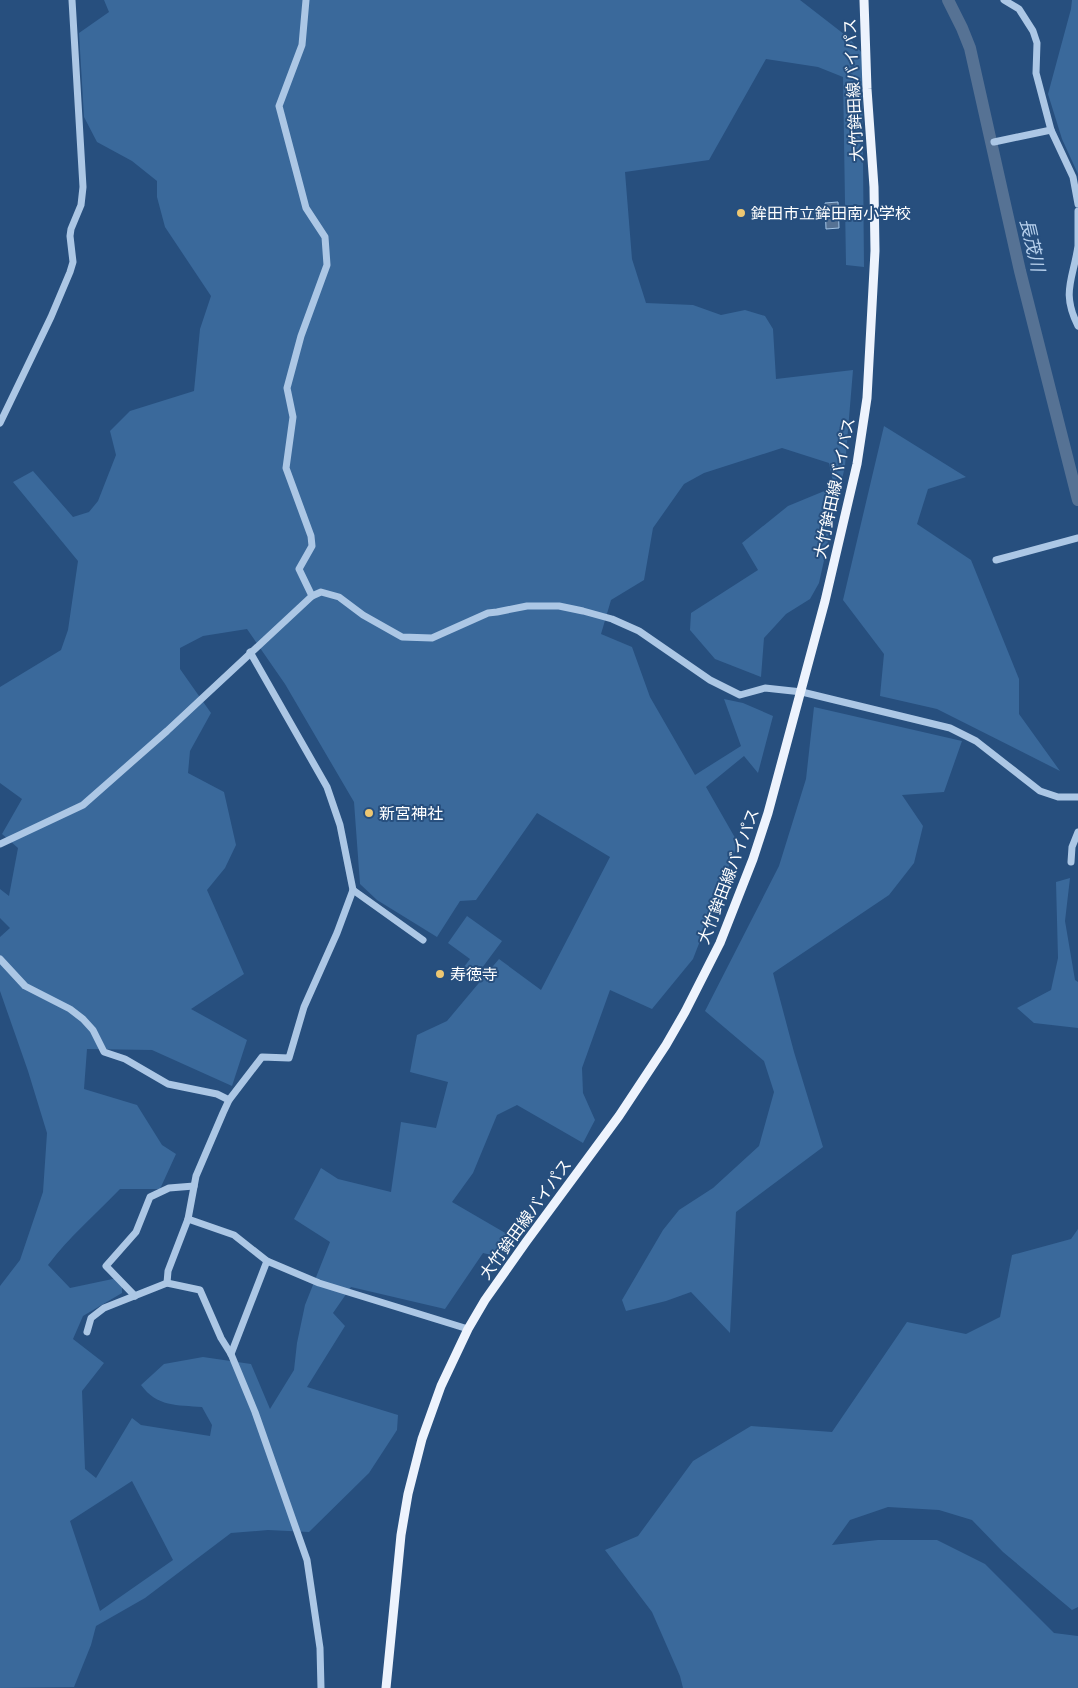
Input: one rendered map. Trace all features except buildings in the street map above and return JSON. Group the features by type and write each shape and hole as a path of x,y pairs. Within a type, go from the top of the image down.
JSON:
{"main road":[{"name":"大竹鉾田線バイパス","path":"386,1688 401,1535 408,1494 431,1412 453,1358 468,1329 502,1274 644,1081 694,995 720,943 754,859 768,813 826,601 857,464 867,398 873,308 875,233 864,0"}],"street":[{"path":"0,422 51,317 73,262 70,236 81,205 83,187 72,0"},
{"path":"306,0 302,45 279,106 306,208 324,237 327,264 301,336 287,388 294,417 286,468 311,536 312,546 299,569 312,596"},
{"path":"1004,0 1019,9 1033,31 1037,43 1036,72 1051,130 1073,177 1078,204"},
{"path":"994,142 1051,130"},
{"path":"1078,211 1078,245 1068,293 1072,314 1078,326"},
{"path":"996,560 1078,538"},
{"path":"0,844 83,805 167,731 312,596 321,592 339,597 363,615 402,637 432,638 488,612 527,606 567,608 612,619 638,630 710,680 740,695 766,688 802,692 950,728 976,741 1040,791 1058,797 1078,797"},
{"path":"167,1283 168,1271 188,1220 196,1176 229,1100 262,1057 289,1058 304,1007 337,933 353,890 340,824 327,787 250,652"},
{"path":"1071,862 1072,846 1078,832"},
{"path":"353,890 423,940"},
{"path":"0,959 25,986 70,1009 83,1019 93,1030 104,1052 125,1060 168,1084 217,1094 229,1100"},
{"path":"135,1296 106,1266 136,1232 150,1197 169,1188 194,1186"},
{"path":"188,1220 234,1235 267,1261 319,1283 468,1329"},
{"path":"231,1354 267,1261"},
{"path":"87,1332 91,1318 104,1308 167,1283 200,1290 221,1338 231,1354 255,1412 307,1560 320,1648 321,1688"}],"shaded area":[{"path":"104,0 800,0 849,38 862,53 864,267 846,265 843,77 818,67 766,59 709,160 625,172 632,259 646,303 693,305 721,315 745,310 765,316 773,329 776,379 853,370 845,466 819,583 810,599 786,614 764,638 761,677 715,659 690,630 691,613 758,570 742,543 788,506 834,487 829,463 782,448 704,473 684,484 653,528 644,580 611,600 601,634 632,647 650,697 695,775 741,746 724,699 743,703 773,716 758,773 744,756 706,787 738,843 693,959 652,1009 610,990 582,1068 583,1093 595,1120 583,1143 517,1105 497,1115 473,1173 452,1202 514,1238 500,1257 483,1253 445,1309 351,1287 333,1313 345,1326 307,1387 398,1415 397,1430 369,1473 309,1532 268,1530 231,1533 145,1598 96,1626 91,1645 74,1687 0,1688 0,1286 20,1260 43,1192 47,1133 0,991 0,937 10,928 0,918 0,889 9,896 18,848 2,834 22,799 0,783 0,687 61,650 68,630 78,561 13,482 33,471 73,517 89,512 98,501 116,455 110,431 130,411 194,391 200,329 211,296 165,227 157,197 157,181 132,161 97,142 84,117 79,33 109,12","holes":["247,629 285,684 354,802 360,884 377,900 437,937 460,901 476,900 537,813 610,857 541,990 499,959 447,1021 417,1035 410,1072 448,1082 436,1128 401,1122 391,1192 338,1179 321,1168 294,1219 330,1242 305,1305 297,1343 294,1370 270,1409 251,1364 203,1357 164,1364 141,1385 154,1397 168,1404 202,1407 212,1425 210,1436 141,1425 132,1418 96,1478 85,1469 82,1391 104,1363 73,1339 83,1316 122,1293 122,1277 70,1288 48,1265 74,1235 120,1189 160,1189 176,1154 162,1145 137,1105 84,1089 87,1049 152,1050 232,1086 247,1040 191,1009 244,974 207,890 225,868 236,845 224,792 188,773 190,751 211,713 180,669 180,648 203,636","132,1481 173,1560 100,1611 70,1521"]},
{"path":"1072,0 1078,0 1078,174 1062,139 1048,94"},
{"path":"838,202 839,228 826,229 825,203"},
{"path":"884,426 966,477 928,489 917,524 971,560 1019,679 1019,714 1060,771 937,709 880,696 884,654 843,600"},
{"path":"814,707 962,741 944,792 902,795 923,826 914,863 889,895 773,973 794,1052 823,1147 736,1212 730,1333 691,1292 666,1301 626,1311 622,1300 663,1230 679,1210 713,1188 759,1146 774,1092 764,1061 705,1011 779,866 806,779"},
{"path":"1070,878 1065,921 1075,980 1078,982 1078,1028 1034,1023 1017,1008 1051,990 1058,958 1056,882"},
{"path":"467,916 502,941 476,976 464,967 470,959 448,943"},
{"path":"1078,1229 1078,1607 1072,1610 1003,1552 972,1520 939,1510 888,1507 850,1520 832,1545 878,1540 937,1540 985,1564 1054,1633 1078,1636 1078,1688 683,1688 680,1676 652,1612 605,1550 638,1536 693,1461 751,1426 832,1432 907,1322 966,1334 1000,1317 1012,1255 1071,1239"}],"waterway":[{"name":"長茂川","path":"948,0 970,48 1020,271 1078,500"}],"place":[{"name":"鉾田市立鉾田南小学校","path":"741,213"},
{"name":"新宮神社","path":"369,813"},
{"name":"寿徳寺","path":"440,974"}]}
